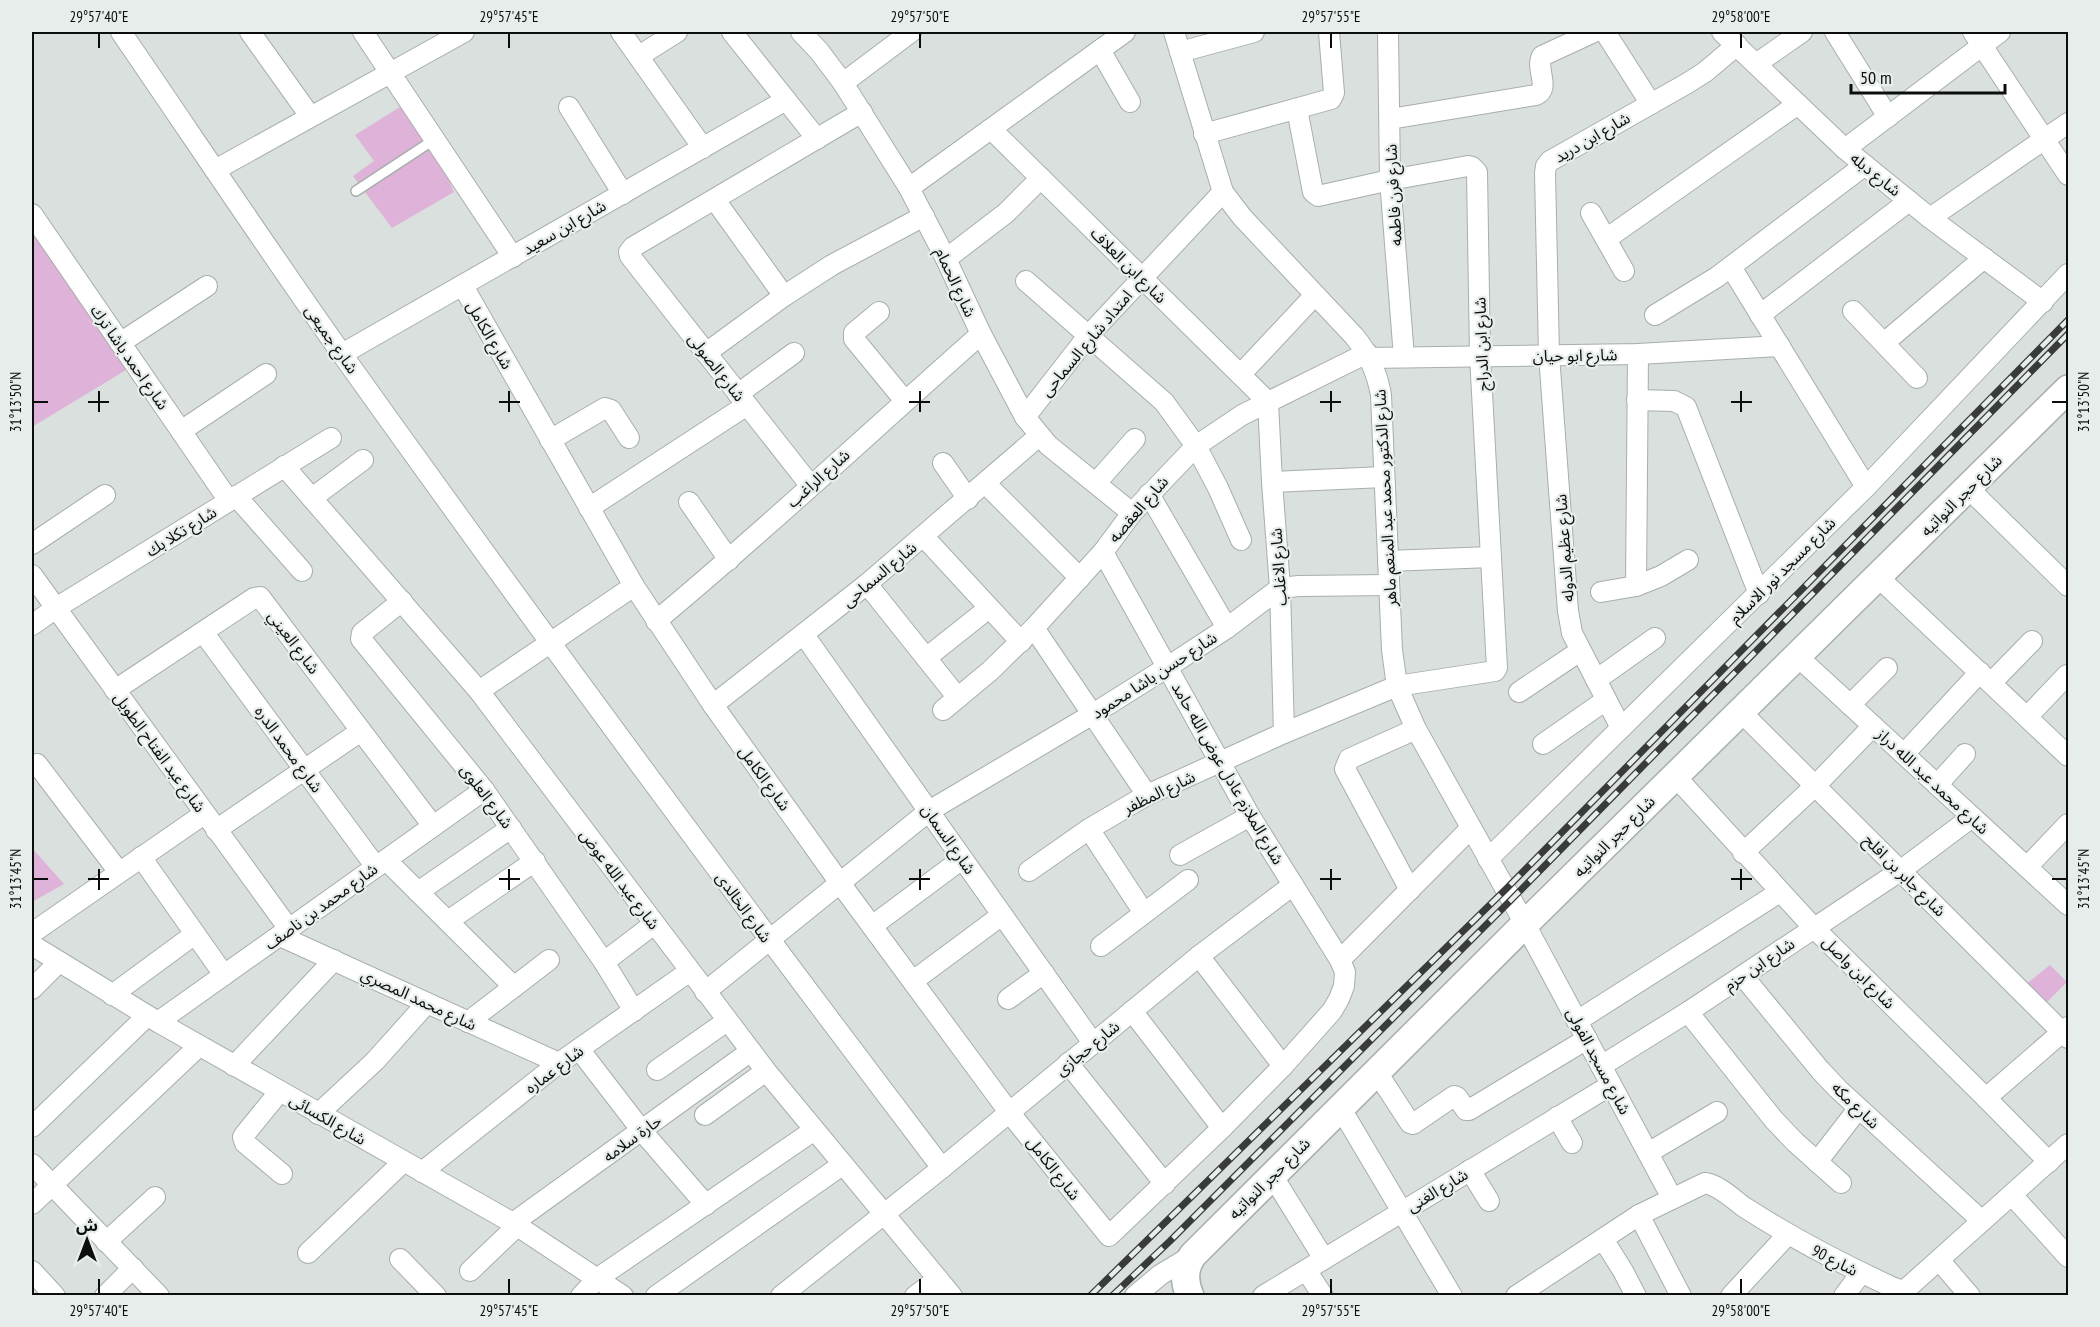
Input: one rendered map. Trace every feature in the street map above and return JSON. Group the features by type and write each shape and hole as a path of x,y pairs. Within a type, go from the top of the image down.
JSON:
{"street":[{"name":"شارع جميعى","path":"121,32 342,354 550,643"},
{"path":"250,32 310,116"},
{"path":"363,32 513,257"},
{"path":"214,170 464,32"},
{"path":"621,32 703,148"},
{"path":"639,56 677,32"},
{"path":"732,32 817,139"},
{"name":"شارع الحمام","path":"801,32 819,51 843,83 909,188 1025,417 1040,436 1132,513"},
{"path":"843,83 911,32"},
{"path":"909,188 1125,32"},
{"name":"شارع الدكتور محمد عبد المنعم ماهر","path":"1174,32 1223,192 1242,217 1354,336 1376,371 1381,395 1392,650 1397,686 1416,729 1525,924"},
{"path":"1180,52 1254,32"},
{"path":"1204,134 1330,99 1334,93 1329,32"},
{"name":"شارع فرن فاطمه","path":"1388,32 1390,180 1404,357"},
{"path":"1390,119 1541,93 1543,87 1539,63 1542,56 1594,32"},
{"path":"1605,32 1651,104"},
{"path":"1756,64 1802,32"},
{"path":"1834,32 1888,117"},
{"path":"1845,149 1888,117 1978,38 2000,32"},
{"name":"شارع ابن دريد","path":"1549,355 1546,166 1550,161 1705,72 1730,38"},
{"name":"شارع دبله","path":"1730,38 1845,149 1930,218 2043,302"},
{"path":"1978,38 2068,175"},
{"path":"1100,50 1130,102"},
{"name":"شارع ابن سعيد","path":"342,354 786,100"},
{"path":"1606,239 1798,104"},
{"path":"569,107 623,194"},
{"name":"شارع ابن الدراج","path":"1297,109 1315,195 1321,197 1390,180 1468,166 1477,172 1480,356 1497,668 1495,671 1397,686"},
{"path":"784,296 715,200 862,112"},
{"path":"1930,218 2068,123"},
{"name":"شارع ابن العلاف","path":"991,129 1268,402"},
{"path":"1655,315 1694,293 1731,267 1865,165"},
{"path":"946,259 1006,213 1041,178"},
{"name":"امتداد شارع السماحى","path":"1025,417 1088,336 1223,192"},
{"name":"شارع الصولى","path":"715,200 633,247 630,256 810,485"},
{"path":"1760,315 1909,201"},
{"path":"1591,213 1624,271"},
{"name":"شارع احمد باشا ترك","path":"32,214 181,431 233,499 302,571"},
{"path":"706,352 832,265 924,216"},
{"path":"1884,343 1984,258"},
{"path":"1731,267 1866,487"},
{"name":"شارع مسجد نور الاسلام","path":"1488,859 1866,487 2068,274"},
{"path":"1026,281 1164,402 1196,446 1241,540"},
{"path":"120,343 207,286"},
{"name":"شارع الكامل","path":"462,286 656,621 840,883 1009,1112 1109,1236 1165,1184"},
{"path":"1241,374 1315,295"},
{"path":"1853,311 1917,378"},
{"path":"879,312 854,333 854,339 905,401"},
{"name":"شارع الراغب","path":"656,621 729,560 981,334"},
{"name":"شارع ابو حيان","path":"1368,356 1638,354 1780,346"},
{"path":"589,508 743,400 794,352"},
{"path":"1636,586 1638,354"},
{"name":"شارع عظيم الدوله","path":"1549,355 1572,633 1621,729"},
{"name":"شارع العقصه","path":"926,658 950,704 1027,635 1103,552 1132,513 1196,446 1268,402 1368,356"},
{"path":"181,431 266,374"},
{"path":"1637,400 1674,401 1686,406 1759,594"},
{"name":"شارع الاغلب","path":"1268,402 1280,588 1284,733"},
{"name":"شارع حجر النواتيه","path":"1192,1255 1968,488 2064,402"},
{"path":"550,440 605,408 611,410 629,438"},
{"name":"شارع السماحى","path":"713,705 867,584 1040,436"},
{"name":"شارع تكلا بك","path":"32,625 331,438"},
{"path":"1096,483 1135,439"},
{"path":"312,498 363,460"},
{"path":"943,463 968,499"},
{"name":"شارع عبد الله عوض","path":"284,466 479,691 766,1071 813,1131 952,1296"},
{"path":"1272,482 1384,477"},
{"path":"986,484 1080,578"},
{"path":"1968,488 2068,586"},
{"path":"1149,494 1227,628"},
{"path":"32,544 105,495"},
{"path":"689,502 729,560"},
{"path":"924,537 990,608 1027,635 1093,714 1147,795"},
{"name":"شارع الملازم عادل عوض الله حامد","path":"1103,552 1250,816 1340,960"},
{"path":"1388,561 1491,557"},
{"path":"1601,592 1636,586 1661,576 1688,560"},
{"name":"شارع عبد الفتاح الطويل","path":"32,575 216,830 284,932"},
{"path":"1878,577 2068,756"},
{"path":"867,584 926,658 990,608"},
{"path":"1280,588 1389,585"},
{"path":"479,691 634,586"},
{"name":"شارع حسن باشا محمود","path":"705,992 929,811 1166,668 1227,628 1280,588"},
{"name":"شارع العيني","path":"115,690 254,598 260,597 433,826"},
{"name":"شارع العلوى","path":"402,601 362,633 361,639 484,790 604,962 634,1011"},
{"name":"شارع محمد الدره","path":"203,632 304,770 381,863 418,892 514,987"},
{"name":"شارع السمان","path":"804,635 1093,1043"},
{"path":"1596,680 1654,638"},
{"path":"1904,754 1985,678 2032,641"},
{"name":"شارع الخالدى","path":"550,643 769,941 942,1168"},
{"path":"1519,692 1580,651"},
{"name":"شارع محمد عبد الله دراز","path":"1797,656 2068,905"},
{"path":"1850,705 1887,668"},
{"path":"2027,717 2067,675"},
{"name":"شارع المظفر","path":"1029,871 1089,829 1147,795 1284,733 1397,686"},
{"path":"1543,744 1606,700"},
{"name":"شارع جابر بن افلح","path":"1740,712 2067,1033"},
{"path":"1743,853 1815,786 1873,726"},
{"path":"1410,890 1345,769 1350,759 1416,729"},
{"path":"216,830 361,730"},
{"path":"1937,785 1965,754"},
{"path":"37,764 119,872"},
{"name":"شارع ابن واصل","path":"1675,776 1813,927 2049,1162"},
{"name":"شارع محمد بن ناصف","path":"32,1127 153,1019 224,975 484,790"},
{"path":"32,933 204,814"},
{"path":"1180,855 1250,816"},
{"name":"شارع ابن حزم","path":"1601,1066 1688,1012 1900,871 1972,817"},
{"path":"2027,867 2068,824"},
{"path":"418,892 511,828"},
{"path":"1068,1063 1165,1184 1283,1066 1336,1005 1345,979 1340,960 1471,828"},
{"path":"1089,829 1144,913"},
{"path":"141,857 224,975"},
{"path":"872,926 962,858"},
{"path":"448,921 535,861"},
{"path":"1101,945 1188,880"},
{"name":"شارع حجازى","path":"781,1296 942,1168 1199,956 1293,885"},
{"path":"1577,1020 1780,892"},
{"path":"913,981 1002,915"},
{"path":"604,962 654,924"},
{"name":"شارع مسجد الفولى","path":"1525,924 1672,1198"},
{"name":"شارع محمد المصري","path":"284,932 334,960 559,1063"},
{"path":"112,995 195,934"},
{"name":"شارع الكسائى","path":"32,945 199,1046 515,1225 622,1296"},
{"path":"1199,956 1283,1066"},
{"path":"234,1066 334,960"},
{"path":"468,1022 549,960"},
{"path":"32,989 59,962"},
{"name":"شارع عماره","path":"422,1172 559,1063 690,971"},
{"path":"1008,999 1044,973"},
{"name":"شارع مكه","path":"1743,976 1820,1070 1858,1109 1982,1221"},
{"path":"318,1114 375,1061 427,1003"},
{"path":"1132,1011 1222,1128"},
{"path":"1688,1012 1774,1120 1841,1183"},
{"path":"657,1070 727,1020"},
{"path":"1986,1098 2067,1033"},
{"path":"1376,1071 1410,1123 1413,1124 1454,1096 1466,1110 1469,1110 1587,1039"},
{"path":"32,1204 199,1046"},
{"path":"579,1049 642,1131 706,1205"},
{"name":"حارة سلامه","path":"471,1270 515,1225 751,1051"},
{"path":"705,1115 766,1071"},
{"name":"شارع الغنى","path":"1263,1296 1611,1085"},
{"path":"280,1091 243,1139 282,1174"},
{"path":"1340,1107 1452,1296"},
{"path":"1817,1161 1858,1109"},
{"path":"1648,1153 1718,1112"},
{"path":"1557,1118 1572,1143"},
{"path":"581,1296 598,1278 813,1131"},
{"name":"شارع 90","path":"1672,1198 1701,1184 1709,1184 1788,1234 1861,1273 1898,1290 1904,1290 2068,1144"},
{"path":"308,1253 402,1161"},
{"path":"32,1164 159,1296"},
{"path":"656,1296 842,1165"},
{"path":"1470,1170 1489,1201"},
{"path":"1272,1175 1324,1259"},
{"path":"2012,1195 2068,1257"},
{"path":"106,1242 155,1197"},
{"path":"1516,1296 1639,1215 1672,1198"},
{"path":"1639,1215 1681,1296"},
{"path":"1731,1296 1788,1234"},
{"path":"1603,1239 1636,1296"},
{"path":"1135,1296 1160,1275 1192,1255"},
{"path":"1190,1296 1185,1277 1192,1255"},
{"path":"400,1258 436,1296"},
{"path":"1939,1260 1970,1296"},
{"path":"105,1296 133,1268"},
{"path":"1306,1270 1323,1296"},
{"path":"32,1271 55,1296"},
{"path":"1844,1296 1861,1273"},
{"path":"915,1296 938,1279"}],"lane":[{"path":"356,191 435,139"}],"shaded area":[{"path":"416,97 462,164 447,176 454,192 392,228 353,176 374,161 355,135"},
{"path":"32,218 131,367 32,427"},
{"path":"32,848 64,884 32,902"},
{"path":"2050,965 2067,982 2044,1005 2025,985"}],"railway":[{"path":"1090,1296 1506,889 2068,320"},
{"path":"1112,1296 1170,1241 1511,900 2068,334"}]}
